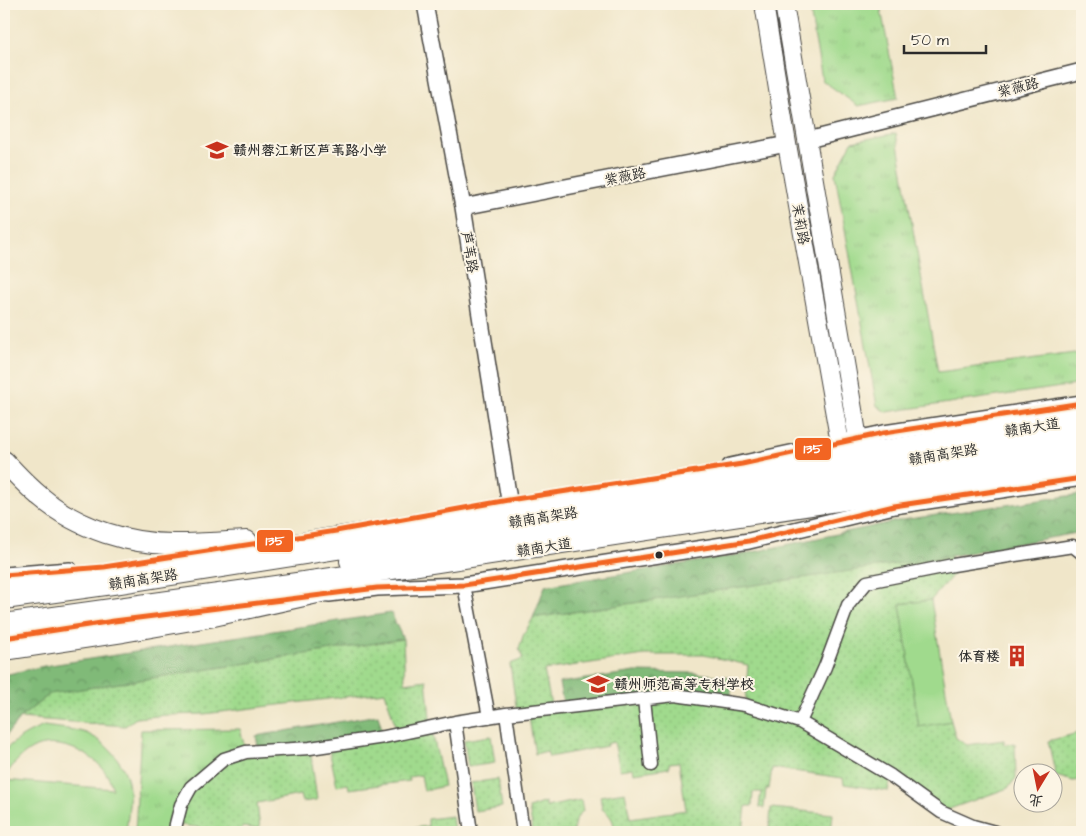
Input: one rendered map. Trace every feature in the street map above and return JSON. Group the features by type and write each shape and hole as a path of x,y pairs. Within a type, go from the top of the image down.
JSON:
{"main road":[{"name":"茉莉路","path":"764,4 840,443"},
{"name":"茉莉路","path":"784,4 858,439"},
{"name":"赣南大道","path":"4,588 105,576 1082,419"},
{"name":"赣南高架路","path":"4,600 1082,432"},
{"name":"赣南高架路","path":"4,610 473,543 1082,450"},
{"path":"4,460 44,500 72,519 104,532 139,541 177,544 337,538"},
{"name":"赣南大道","path":"4,624 464,559 1082,462"},
{"path":"4,650 209,617 302,598 464,559"}],"street":[{"name":"芦苇路","path":"425,4 463,207 509,500"},
{"name":"紫薇路","path":"808,140 1082,71"},
{"name":"紫薇路","path":"463,207 787,144"},
{"path":"4,575 104,567 336,531 509,500 742,464 884,433 1082,403"},
{"path":"4,638 114,621 377,588 464,585 750,541 894,506 1082,478"},
{"path":"800,722 826,667 848,605 867,582 953,565 1073,546 1082,553"},
{"path":"464,585 489,717"},
{"path":"4,656 259,614 354,591"},
{"path":"175,832 181,804 191,787 224,759 246,752 310,748 384,737 455,722 506,714 675,695 764,710 800,722 891,776 940,812 973,829 995,832"},
{"path":"644,699 651,765"},
{"path":"506,714 523,832"},
{"path":"455,722 471,832"}],"green space":[{"path":"809,4 880,4 898,98 858,106 822,80"},
{"path":"896,133 938,372 1082,353 1082,384 886,412 877,406 835,174 852,142"},
{"path":"1082,494 1082,532 951,556 533,618 545,586 744,554 902,520"},
{"path":"951,556 952,576 931,600 900,604 919,726 951,721 956,738 967,745 1004,740 1004,745 1015,743 1014,780 1008,788 941,812 891,777 888,791 844,784 843,778 772,768 769,789 766,789 764,808 759,807 761,792 753,792 752,806 746,806 743,832 614,832 612,819 602,809 600,796 625,792 630,818 686,810 679,762 669,763 669,768 634,773 633,768 620,770 614,742 606,744 607,746 549,757 547,751 535,754 528,712 517,713 510,664 523,659 519,649 523,636 533,618","holes":["644,655 704,655 748,665 745,705 675,695 552,709 544,670"]},
{"path":"931,600 951,721 919,727 900,604"},
{"path":"391,613 403,639 50,694 20,718 4,738 4,675 44,666"},
{"path":"403,639 405,683 426,680 431,726 444,786 424,791 421,775 409,777 410,781 349,789 348,784 337,786 328,745 398,734 385,692 204,714 136,718 125,726 20,718 50,694"},
{"path":"635,672 694,673 731,677 731,703 564,708 559,683"},
{"path":"378,715 384,737 259,751 256,736"},
{"path":"44,726 86,733 100,741 113,753 126,774 129,788 126,832 4,832 4,780 113,789 102,767 86,755 66,746 45,745 36,747 22,756 4,779 4,751 23,736"},
{"path":"240,729 246,752 175,832 135,832 141,730"},
{"path":"1082,732 1082,780 1073,781 1064,778 1064,764 1053,764 1048,741"},
{"path":"491,736 495,763 468,767 464,740"},
{"path":"310,748 317,800 302,802 300,795 257,803 260,829 242,827 241,832 215,832 214,830 176,824 181,805 224,759"},
{"path":"498,779 502,807 475,811 471,783"},
{"path":"581,800 583,811 576,820 574,832 533,832 529,808 545,802 546,807"},
{"path":"771,808 833,814 831,832 769,832"},
{"path":"452,816 454,832 397,832 396,830 428,826 428,819"}],"transit line":[{"name":"135","path":"4,575 104,567 336,531 509,500 742,464 884,433 1082,403"},
{"name":"135","path":"4,638 114,621 377,588 464,585 749,541 894,506 1082,478"}],"place":[{"name":"赣州蓉江新区芦苇路小学","path":"217,150"},
{"name":"体育楼","path":"1017,656"},
{"name":"赣州师范高等专科学校","path":"598,684"}]}
